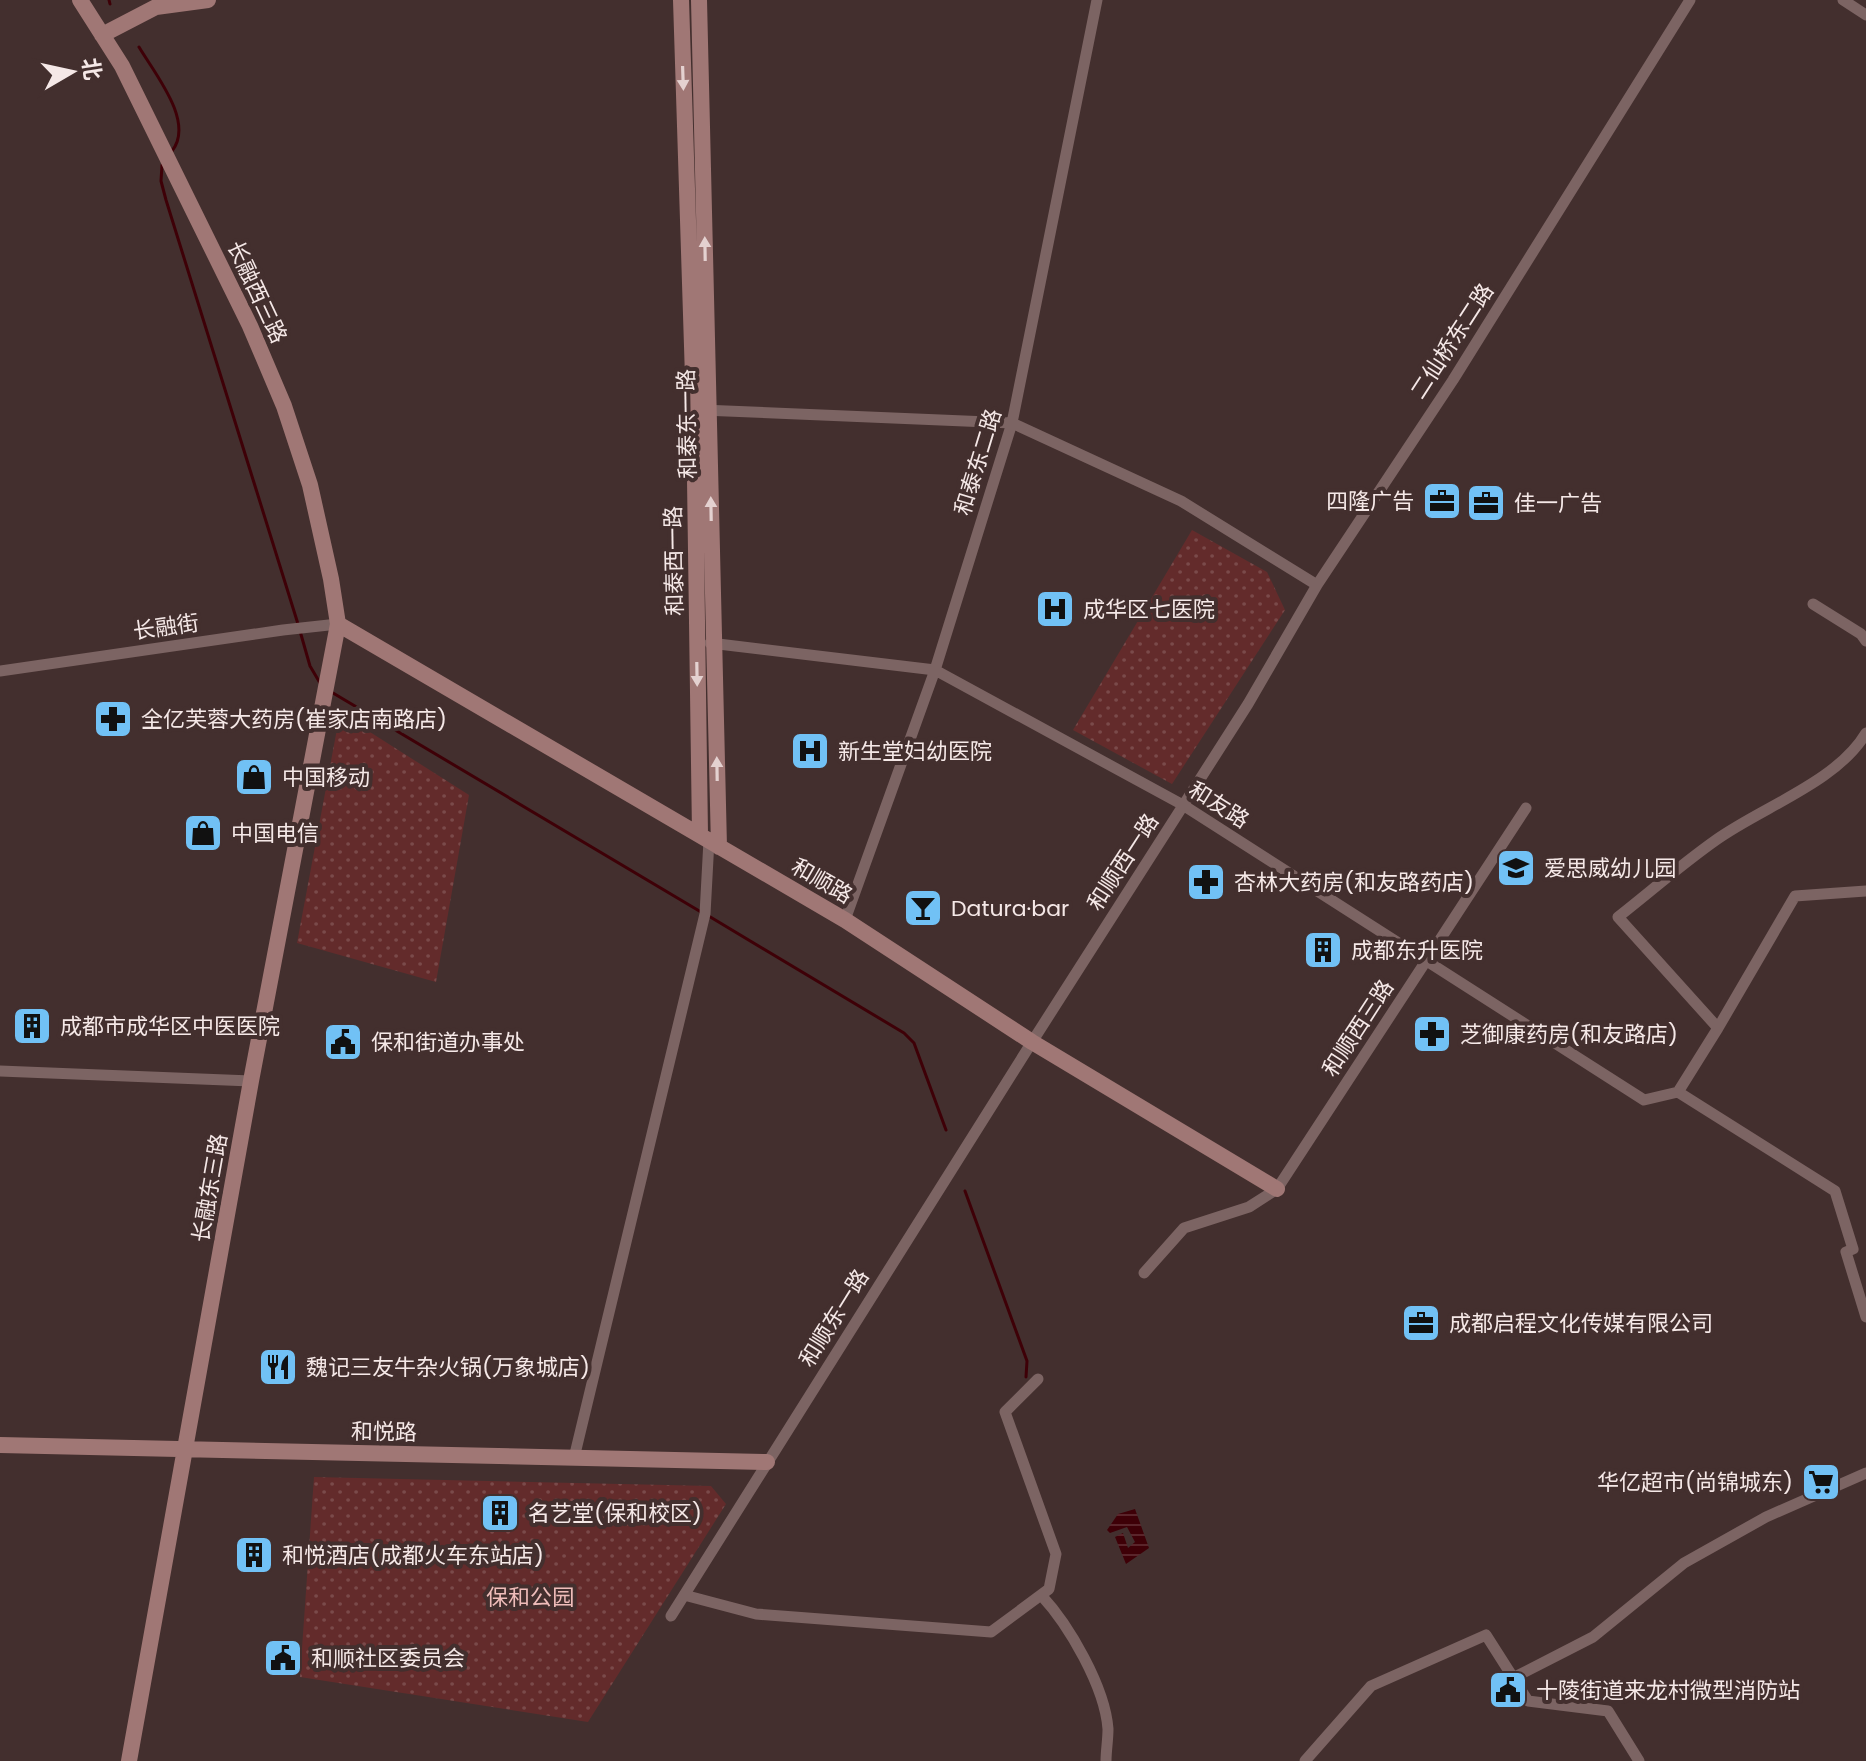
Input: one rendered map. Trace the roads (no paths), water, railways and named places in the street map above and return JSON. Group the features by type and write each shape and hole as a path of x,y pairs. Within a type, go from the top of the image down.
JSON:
{"street":[{"name":"长融西三路","path":"80,0 122,66 250,326 284,406 310,485 338,624"},
{"path":"102,35 156,7 208,0"},
{"name":"和泰西一路","path":"681,0 702,410 697,643 709,840"},
{"name":"和泰东一路","path":"699,0 702,410 715,643 709,840"},
{"name":"和泰东二路","path":"845,920 935,670 1012,423 1097,0"},
{"name":"二仙桥东二路","path":"1248,704 1317,585 1453,380 1690,0"},
{"path":"1843,0 1866,15"},
{"path":"702,410 1012,423 1181,501 1317,585"},
{"path":"1813,604 1864,634"},
{"name":"长融街","path":"0,671 338,624"},
{"name":"长融东三路","path":"129,1761 251,1081 338,624"},
{"name":"和顺路","path":"338,624 845,920 1032,1042 1277,1189"},
{"name":"和友路","path":"697,643 935,670 1183,805 1644,1100 1678,1092"},
{"name":"和顺西一路","path":"1032,1042 1248,704"},
{"path":"1718,1028 1618,917 1716,839 1828,774 1846,759 1866,733"},
{"name":"和顺西三路","path":"1277,1189 1526,808"},
{"path":"574,1458 705,914 709,840"},
{"path":"1866,891 1795,896 1678,1092 1835,1191 1853,1249 1846,1252 1866,1317"},
{"name":"和顺东一路","path":"671,1616 1032,1042"},
{"path":"0,1071 251,1081"},
{"path":"1144,1273 1184,1228 1249,1207 1277,1189"},
{"path":"684,1595 756,1614 991,1632 1049,1589 1056,1554 1005,1412 1038,1379"},
{"name":"和悦路","path":"0,1445 767,1462"},
{"path":"1513,1678 1593,1637 1684,1563 1766,1517 1866,1473"},
{"path":"1041,1595 1060,1615 1093,1677 1108,1727 1106,1761"},
{"path":"1305,1761 1371,1686 1486,1635 1528,1701 1608,1711 1639,1761"}],"waterway":[{"path":"109,0 110,4"},
{"path":"139,47 163,84 176,112 178,139 172,151"},
{"path":"162,165 161,181 166,200 298,624"},
{"path":"300,631 310,666 320,683"},
{"path":"333,693 701,912"},
{"path":"707,915 904,1033 914,1043 946,1130"},
{"path":"965,1191 1027,1361 1026,1377"}],"place":[{"name":"四隆广告","path":"1442,501"},
{"name":"佳一广告","path":"1486,503"},
{"name":"成华区七医院","path":"1055,609"},
{"name":"全亿芙蓉大药房(崔家店南路店)","path":"113,719"},
{"name":"新生堂妇幼医院","path":"810,751"},
{"name":"中国移动","path":"254,777"},
{"name":"中国电信","path":"203,833"},
{"name":"爱思威幼儿园","path":"1516,868"},
{"name":"杏林大药房(和友路药店)","path":"1206,882"},
{"name":"Datura·bar","path":"923,908"},
{"name":"成都东升医院","path":"1323,950"},
{"name":"成都市成华区中医医院","path":"32,1026"},
{"name":"芝御康药房(和友路店)","path":"1432,1034"},
{"name":"保和街道办事处","path":"343,1042"},
{"name":"成都启程文化传媒有限公司","path":"1421,1323"},
{"name":"魏记三友牛杂火锅(万象城店)","path":"278,1367"},
{"name":"华亿超市(尚锦城东)","path":"1821,1482"},
{"name":"名艺堂(保和校区)","path":"500,1513"},
{"name":"和悦酒店(成都火车东站店)","path":"254,1555"},
{"name":"和顺社区委员会","path":"283,1658"},
{"name":"十陵街道来龙村微型消防站","path":"1508,1690"}],"park label":[{"name":"保和公园","path":"530,1597"}]}
